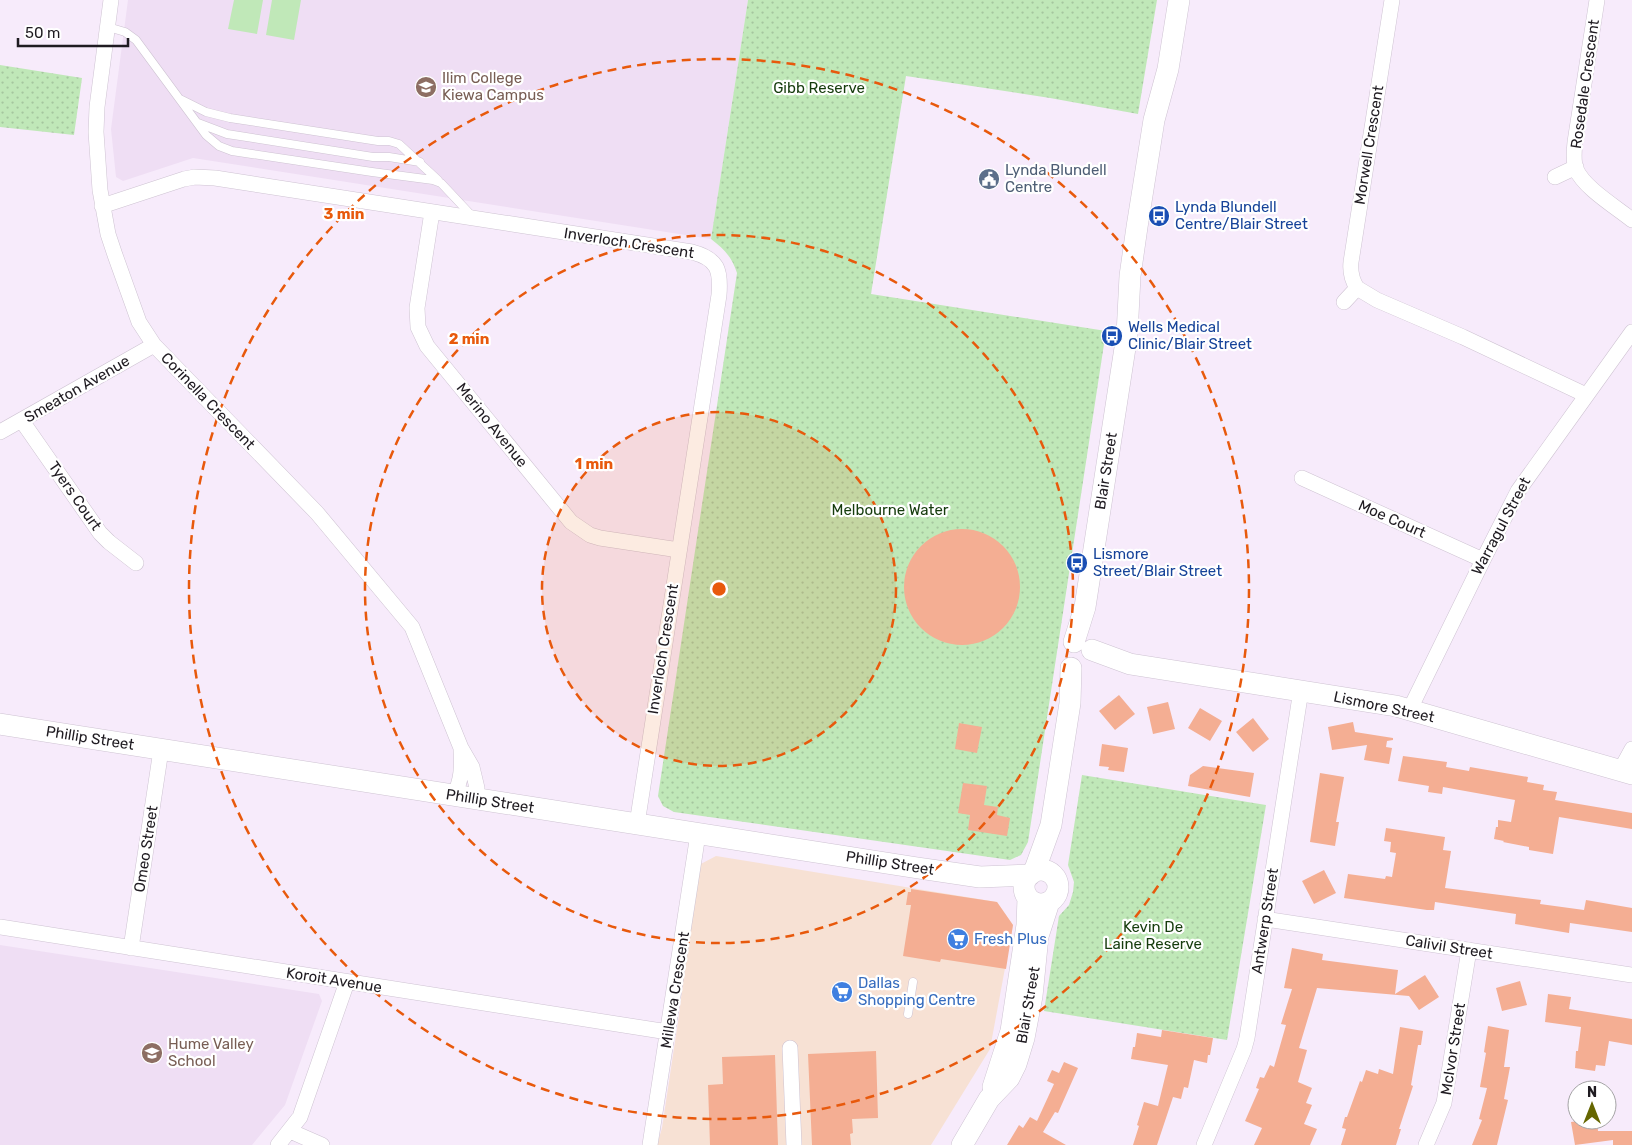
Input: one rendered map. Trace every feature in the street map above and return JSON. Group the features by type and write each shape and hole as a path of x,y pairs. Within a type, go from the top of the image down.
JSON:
{"street":[{"name":"Corinella Crescent","path":"111,0 96,132 102,206 108,234 139,322 154,345 317,513 412,627 461,748 472,767 476,778 476,799"},
{"name":"Blair Street","path":"962,1145 989,1099 1011,1031 1034,883 1051,825 1070,703 1083,657 1085,607 1127,335 1142,277 1167,122 1168,69 1179,0"},
{"name":"Morwell Crescent","path":"1357,288 1351,273 1350,262 1392,0"},
{"name":"Rosedale Crescent","path":"1597,0 1575,142 1576,167 1584,180 1632,220"},
{"name":"Rosedale Crescent","path":"1555,177 1576,167"},
{"name":"Inverloch Crescent","path":"102,206 195,177 215,178 692,252 703,255 716,265 719,276 719,295 636,824"},
{"name":"Merino Avenue","path":"432,212 417,308 418,327 427,346 571,522 581,530 600,538 679,550"},
{"path":"1344,302 1357,288 1377,300 1463,337 1586,395"},
{"name":"Warragul Street","path":"1410,709 1482,560 1527,477 1632,332"},
{"name":"Smeaton Avenue","path":"0,432 154,345"},
{"name":"Tyers Court","path":"22,421 100,533 136,563"},
{"name":"Moe Court","path":"1302,478 1482,560"},
{"name":"Lismore Street","path":"1083,657 1301,690 1410,709 1626,772"},
{"name":"Antwerp Street","path":"1204,1145 1244,1049 1301,690"},
{"name":"Phillip Street","path":"0,724 698,834 980,877 1034,883 1038,904 1049,902"},
{"name":"Corinella Crescent","path":"454,795 461,776 461,748"},
{"path":"1626,772 1632,748"},
{"name":"Omeo Street","path":"131,948 161,750"},
{"name":"Millewa Crescent","path":"650,1145 698,834"},
{"name":"Blair Street","path":"989,1099 1009,1078 1020,1051 1032,996 1038,936 1049,902"},
{"name":"Calivil Street","path":"1265,919 1632,975"},
{"name":"Koroit Avenue","path":"0,927 668,1032"},
{"name":"McIvor Street","path":"1426,1145 1444,1103 1469,950"},
{"path":"278,1145 290,1132 300,1116 347,982"},
{"path":"790,1048 794,1145"},
{"path":"290,1132 322,1145"}],"lane":[{"path":"108,28 125,32 136,40 196,122 212,141 219,146 232,151 433,180 441,184"},
{"path":"180,99 206,112 230,118 394,142 408,150 474,219"},
{"path":"196,122 211,130 227,134 373,157 389,157 420,162"},
{"path":"908,1014 913,982"}],"shaded area":[{"name":"Ilim College Kiewa Campus","path":"128,0 748,0 711,239 193,158 123,181 116,177 111,129"},
{"name":"Dallas Shopping Centre","path":"716,856 997,902 1013,925 990,1049 931,1145 657,1145 662,1128 679,1015 697,866"},
{"name":"Hume Valley School","path":"0,945 319,994 322,1001 285,1105 252,1145 0,1145"}],"green space":[{"path":"234,0 263,0 257,34 228,29"},
{"path":"272,0 301,0 294,40 266,35"},
{"name":"Melbourne Water","path":"748,0 1157,0 1138,114 1050,98 906,76 871,294 1106,331 1028,842 1021,855 1010,860 674,812 663,806 658,796 737,273 733,262 727,254 711,239"},
{"path":"0,65 82,78 74,135 0,127"},
{"name":"Kevin De Laine Reserve","path":"1082,775 1266,805 1227,1040 1044,1011 1059,916 1069,905 1073,892 1074,882 1068,865"}],"building":[{"path":"962,529 984,534 1003,546 1015,565 1020,587 1015,609 1003,628 984,640 962,645 940,640 921,628 909,609 904,587 909,565 921,546 940,534"},
{"path":"1119,695 1135,714 1115,730 1099,711"},
{"path":"1168,702 1175,729 1153,734 1147,707"},
{"path":"1200,708 1222,721 1210,741 1188,728"},
{"path":"1253,718 1269,739 1253,752 1236,732"},
{"path":"1353,722 1355,732 1393,738 1393,740 1387,741 1386,747 1392,748 1389,764 1364,760 1367,745 1332,750 1328,727"},
{"path":"959,723 982,727 977,753 955,749"},
{"path":"1102,744 1128,748 1124,772 1108,770 1109,767 1099,766"},
{"path":"1403,756 1447,762 1446,767 1469,771 1470,767 1528,777 1527,782 1544,785 1543,790 1557,792 1555,800 1632,813 1632,829 1559,817 1553,854 1529,850 1529,847 1503,842 1494,839 1498,820 1511,822 1515,800 1443,787 1442,794 1428,792 1429,786 1398,781"},
{"path":"1203,766 1254,773 1250,797 1188,786 1190,775"},
{"path":"1320,773 1344,777 1336,822 1339,822 1335,846 1310,842"},
{"path":"963,783 987,786 984,805 998,807 997,815 1010,818 1007,836 968,830 970,815 958,813"},
{"path":"1386,828 1445,837 1443,850 1451,851 1445,888 1541,900 1540,904 1584,910 1586,900 1632,908 1632,932 1570,923 1569,933 1515,924 1516,914 1435,902 1434,910 1427,910 1344,898 1348,874 1385,879 1386,876 1392,877 1396,853 1390,852 1391,842 1384,841"},
{"path":"1324,870 1336,893 1314,904 1302,881"},
{"name":"Fresh Plus","path":"911,889 997,902 1013,925 1006,969 941,959 940,962 903,956 911,905 906,905 908,892 911,892"},
{"path":"1292,948 1323,954 1322,960 1398,970 1395,994 1425,975 1439,997 1419,1010 1409,996 1317,988 1299,1048 1307,1050 1298,1082 1312,1088 1306,1103 1312,1105 1304,1124 1317,1129 1310,1145 1254,1145 1262,1128 1245,1121 1259,1089 1256,1088 1260,1077 1264,1078 1270,1065 1274,1067 1286,1025 1281,1024 1292,989 1284,988"},
{"path":"1520,981 1527,1005 1502,1011 1496,988"},
{"path":"1548,994 1571,997 1569,1009 1632,1019 1632,1045 1609,1041 1605,1066 1596,1065 1595,1071 1575,1068 1581,1027 1545,1022"},
{"path":"1488,1026 1509,1030 1504,1067 1510,1067 1504,1099 1508,1100 1497,1145 1472,1145 1482,1120 1479,1119 1487,1088 1480,1087 1486,1053 1484,1052"},
{"path":"1400,1027 1423,1031 1421,1045 1418,1045 1411,1085 1413,1086 1399,1129 1401,1129 1396,1145 1341,1145 1346,1129 1342,1128 1345,1117 1347,1117 1366,1070 1378,1074 1379,1069 1393,1074"},
{"path":"1162,1030 1213,1038 1210,1055 1208,1055 1207,1063 1194,1060 1188,1088 1184,1087 1181,1099 1173,1097 1157,1145 1133,1145 1144,1102 1158,1106 1168,1065 1131,1059 1133,1047 1135,1047 1137,1033 1161,1037"},
{"path":"876,1051 878,1118 852,1119 853,1133 850,1134 851,1145 812,1145 808,1054"},
{"path":"775,1055 778,1145 710,1145 708,1085 723,1084 722,1057"},
{"path":"1064,1062 1078,1068 1058,1113 1055,1112 1043,1132 1066,1145 1007,1145 1019,1125 1023,1128 1030,1117 1037,1121 1054,1084 1047,1081 1052,1070 1059,1073"},
{"path":"1572,1130 1632,1131 1632,1145 1613,1145 1613,1140 1575,1145"}],"place":[{"name":"Ilim College Kiewa Campus","path":"426,87"},
{"name":"Lynda Blundell Centre","path":"989,179"},
{"name":"Lynda Blundell Centre/Blair Street","path":"1159,216"},
{"name":"Wells Medical Clinic/Blair Street","path":"1112,336"},
{"name":"Lismore Street/Blair Street","path":"1077,563"},
{"name":"Fresh Plus","path":"958,939"},
{"name":"Dallas Shopping Centre","path":"842,992"},
{"name":"Hume Valley School","path":"152,1053"}],"park label":[{"name":"Gibb Reserve","path":"819,88"}]}
